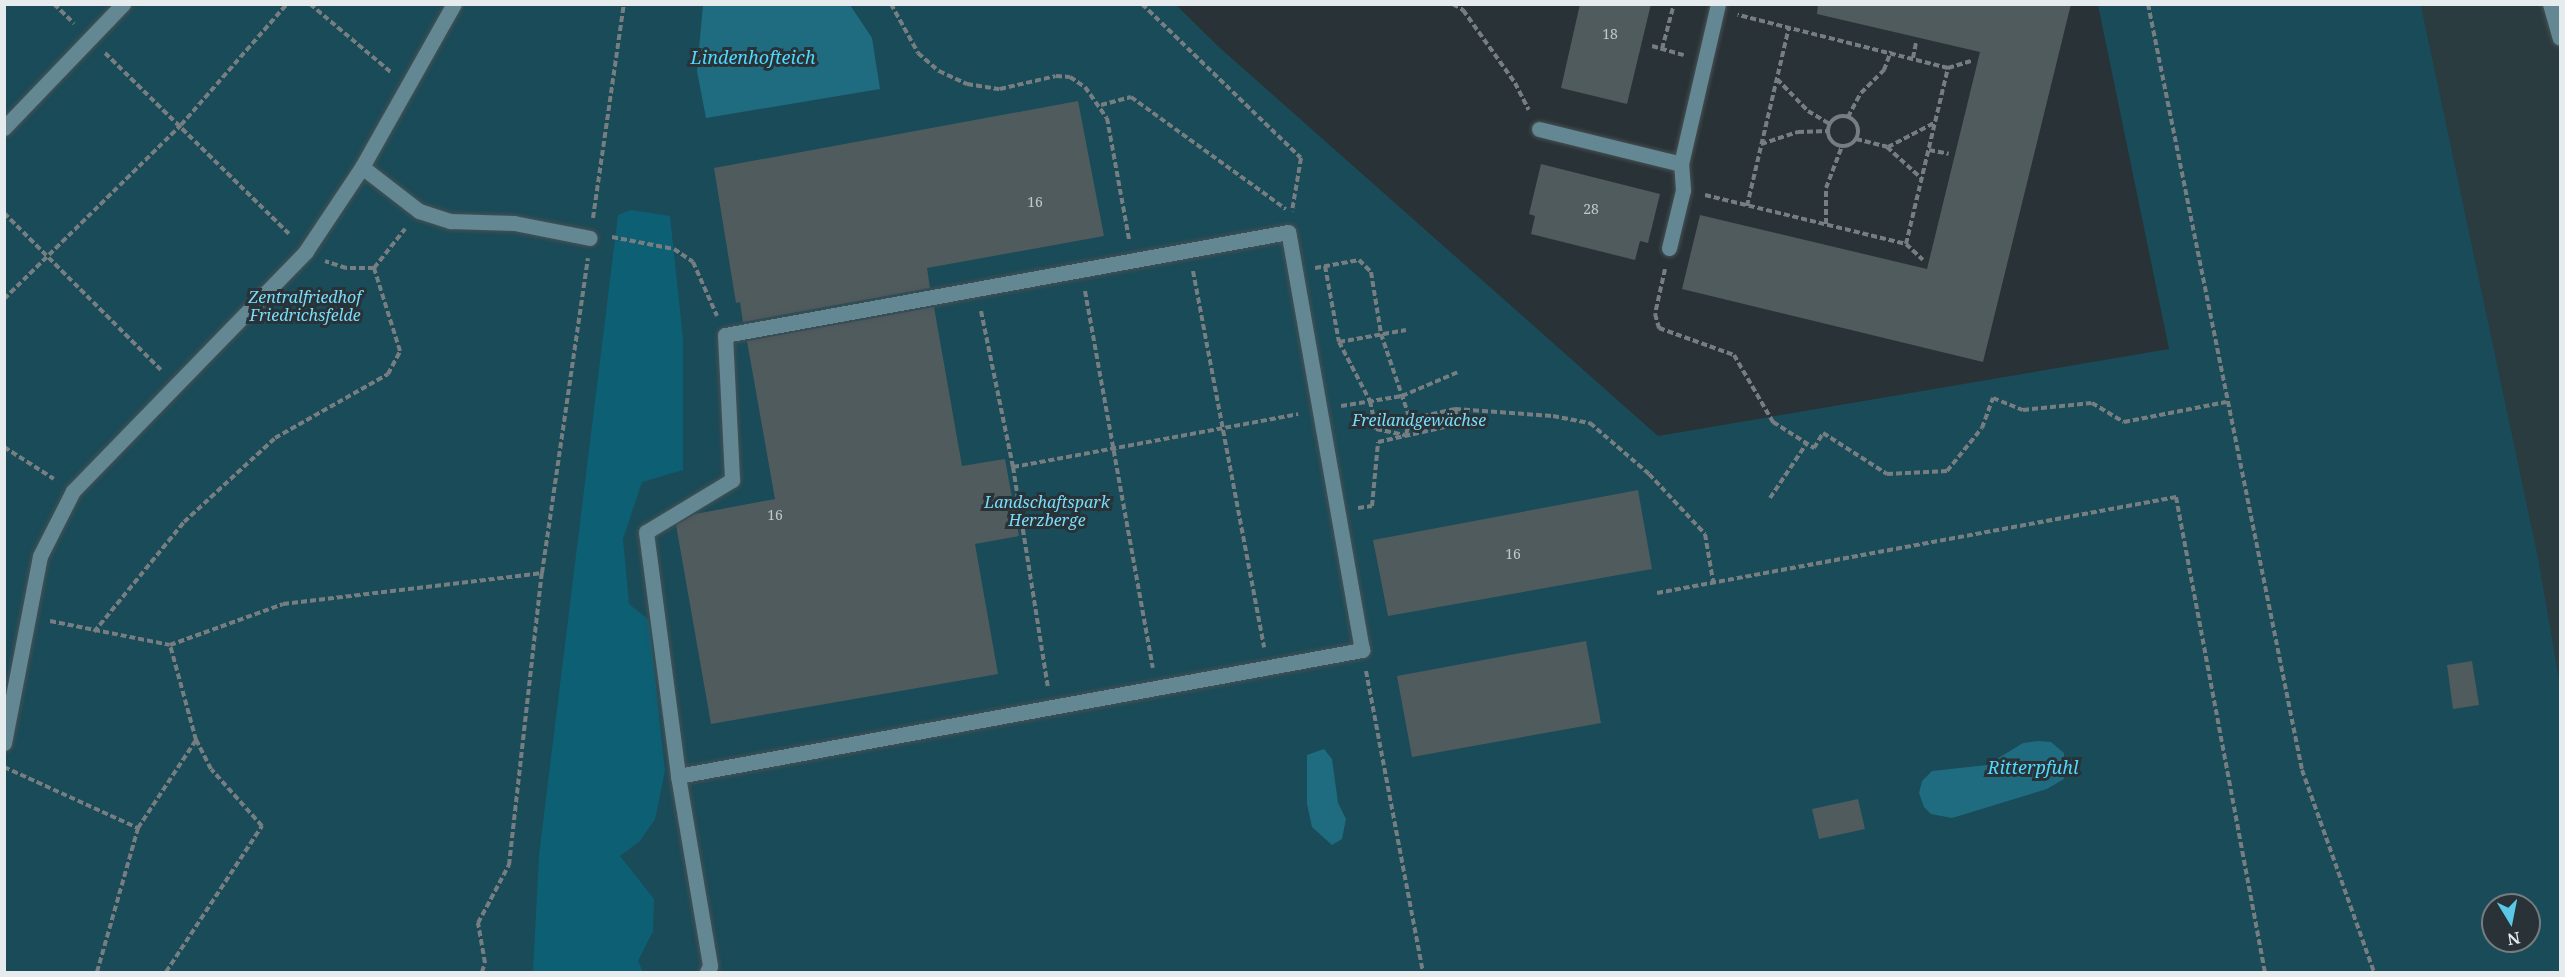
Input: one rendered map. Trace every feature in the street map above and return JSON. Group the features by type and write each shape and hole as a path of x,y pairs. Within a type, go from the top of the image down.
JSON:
{"street":[{"path":"4,128 92,40 123,4"},
{"path":"4,743 40,556 73,490 306,251 362,167 410,87 454,4"},
{"path":"2550,4 2560,38"},
{"path":"1669,248 1683,190 1681,164 1718,7"},
{"path":"1539,129 1681,164"},
{"path":"362,167 419,211 450,221 514,223 590,238"},
{"path":"678,776 1362,650 1288,232 725,335 732,480 646,532 678,776 710,966 707,972"}],"path":[{"path":"4,299 46,255 181,125 287,4"},
{"path":"310,4 410,87"},
{"path":"482,972 484,963 478,923 509,865 542,573 624,4"},
{"path":"891,4 918,53 939,71 984,88 1070,77 1101,105 1107,118 1132,261"},
{"path":"1142,4 1301,158 1288,232"},
{"path":"1453,4 1463,10 1515,83 1539,129"},
{"path":"1662,49 1674,4"},
{"path":"2148,4 2226,402 2302,770 2374,972"},
{"path":"1718,7 1789,27 1891,51 1948,68 1971,61"},
{"path":"1747,206 1789,27"},
{"path":"92,40 181,125 306,251 346,268 374,268"},
{"path":"1913,58 1916,42"},
{"path":"1652,46 1680,54"},
{"path":"1848,117 1862,93 1884,70 1891,51"},
{"path":"1906,244 1948,68"},
{"path":"1777,79 1808,111 1830,124"},
{"path":"1101,105 1131,97 1292,213"},
{"path":"1842,146 1833,142 1829,131 1830,124 1838,117 1848,117 1858,127 1856,139"},
{"path":"1887,147 1935,122"},
{"path":"1761,144 1798,132 1829,131"},
{"path":"1826,224 1826,188 1842,146 1856,139 1887,147 1922,178"},
{"path":"1929,150 1948,154"},
{"path":"1683,190 1906,244 1923,260"},
{"path":"374,268 419,211"},
{"path":"4,213 177,385"},
{"path":"590,238 615,236 647,242 674,249 693,262 725,335"},
{"path":"1669,248 1654,314 1659,328 1734,355 1747,373 1766,416 1814,448 1823,433 1887,474 1947,471 1982,428 1992,398 2023,410 2092,403 2124,422 2226,402"},
{"path":"1190,250 1265,650"},
{"path":"1294,271 1359,260 1371,272 1381,334 1410,419 1406,435"},
{"path":"1325,266 1339,342 1370,401 1376,429 1406,435"},
{"path":"94,632 184,522 275,438 388,375 400,351 374,268"},
{"path":"1082,270 1154,669"},
{"path":"973,291 978,299 1013,467 1048,688"},
{"path":"1339,342 1406,330"},
{"path":"1013,467 1222,430 1319,409 1402,396 1458,372"},
{"path":"1410,419 1455,409 1553,416 1590,423 1649,474 1705,534 1713,581"},
{"path":"1339,511 1372,506 1378,442 1458,424 1455,409"},
{"path":"1770,498 1807,443"},
{"path":"4,447 73,490"},
{"path":"1657,593 2176,497 2265,972"},
{"path":"28,615 94,632 170,645 283,604 542,573"},
{"path":"166,972 262,826 211,769 196,740 170,645"},
{"path":"1362,650 1423,972"},
{"path":"97,972 138,828 196,740"},
{"path":"4,767 138,828"}],"shaded area":[{"path":"2421,5 2560,5 2560,684 2538,557"},
{"path":"631,210 670,216 683,339 683,470 642,482 623,539 629,604 649,620 665,771 655,819 640,841 620,856 654,899 653,931 638,961 643,972 533,972 539,855 618,215"}],"green space":[{"name":"Landschaftspark Herzberge","path":"5,5 1176,5 1220,48 1658,436 2169,349 2098,5 2421,5 2538,557 2560,684 2560,972 5,972"}],"water":[{"name":"Lindenhofteich","path":"703,5 850,5 872,38 880,89 706,118 697,71"},
{"name":"Ritterpfuhl","path":"2051,742 2064,753 2064,779 2047,789 1952,818 1931,814 1924,807 1919,793 1922,781 1932,771 1987,765 2023,743"},
{"path":"1324,749 1332,759 1338,803 1346,819 1342,839 1332,845 1312,827 1307,804 1307,755"}],"building":[{"path":"1580,4 1651,4 1627,104 1561,88"},
{"path":"1818,4 2071,4 1983,362 1682,289 1700,215 1927,269 1980,52 1817,14"},
{"path":"1078,101 1104,236 927,268 930,288 743,322 740,302 736,303 714,168"},
{"path":"1541,164 1660,194 1648,243 1640,241 1635,260 1531,234 1535,216 1529,214"},
{"path":"934,307 962,466 1005,459 1019,536 975,544 998,674 711,724 676,525 695,514 775,499 747,341"},
{"path":"1638,490 1652,569 1388,616 1373,540"},
{"path":"1586,641 1601,723 1412,757 1397,676"},
{"path":"2472,661 2479,705 2453,709 2447,665"},
{"path":"1858,799 1865,829 1819,839 1812,809"}],"park label":[{"name":"Zentralfriedhof Friedrichsfelde","path":"305,306"},
{"name":"Freilandgewächse","path":"1419,420"}]}
